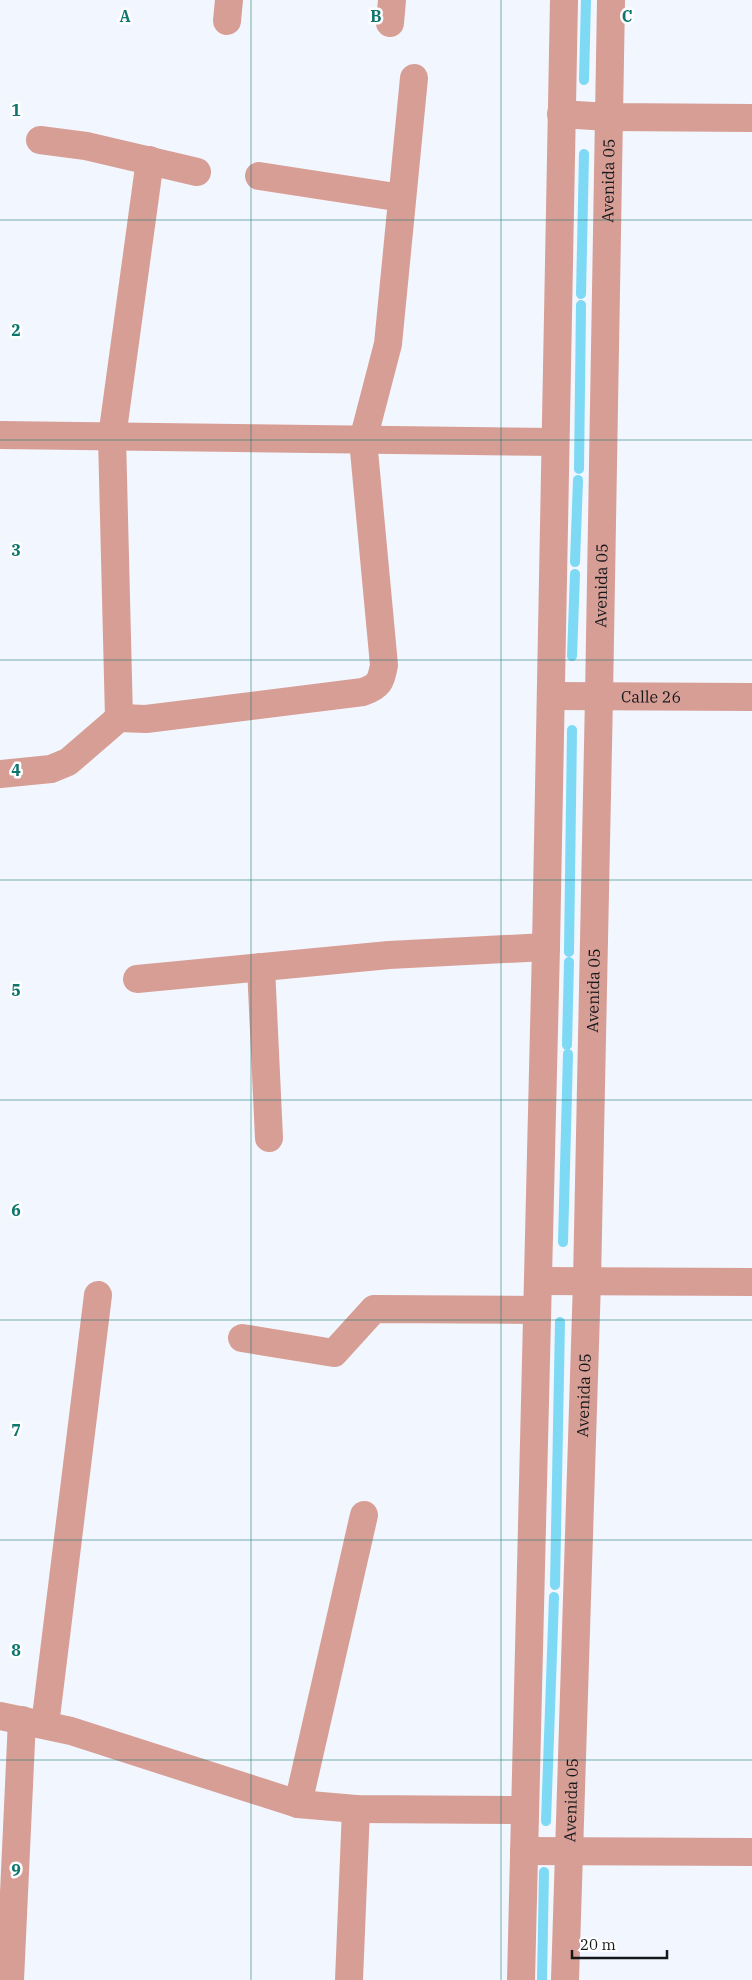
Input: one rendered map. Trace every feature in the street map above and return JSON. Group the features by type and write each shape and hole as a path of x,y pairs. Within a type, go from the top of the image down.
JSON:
{"street":[{"path":"521,1980 546,947 564,0"},
{"name":"Avenida 05","path":"565,1980 587,1281 611,0"},
{"path":"0,774 51,769 68,762 119,718 146,719 363,692 376,687 382,677 384,665 364,440 388,344 414,78"},
{"path":"561,114 752,118"},
{"path":"40,140 86,146 197,172"},
{"path":"119,718 112,437 150,160"},
{"path":"259,176 402,198"},
{"path":"0,435 555,442"},
{"name":"Calle 26","path":"551,696 752,697"},
{"path":"137,979 390,956 546,947"},
{"path":"260,967 269,1138"},
{"path":"538,1281 752,1282"},
{"path":"10,1980 22,1720 98,1295"},
{"path":"242,1338 334,1353 374,1309 537,1310"},
{"path":"298,1804 364,1514"},
{"path":"22,1720 72,1731 298,1804 356,1809 525,1810"},
{"path":"349,1980 356,1809"},
{"path":"524,1851 752,1852"}],"waterway":[{"path":"584,80 586,0"},
{"path":"581,294 584,154"},
{"path":"579,469 581,305"},
{"path":"575,562 578,480"},
{"path":"572,656 575,574"},
{"path":"569,952 572,730"},
{"path":"567,1045 569,962"},
{"path":"563,1242 568,1054"},
{"path":"555,1585 560,1322"},
{"path":"546,1821 554,1597"},
{"path":"542,1980 544,1872"}]}
